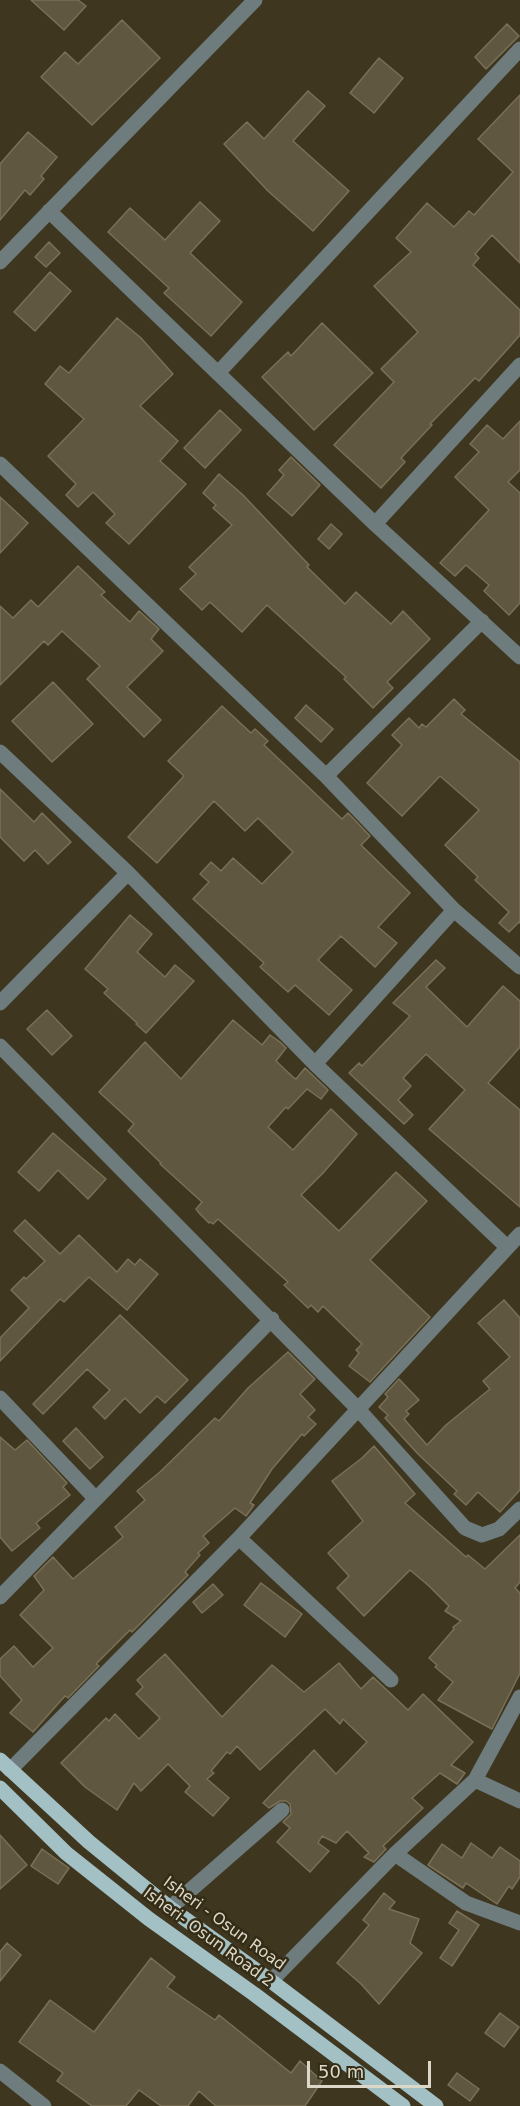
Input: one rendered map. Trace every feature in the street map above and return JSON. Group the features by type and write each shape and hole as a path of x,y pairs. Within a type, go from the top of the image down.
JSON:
{"main road":[{"name":"Isheri - Osun Road","path":"5,1765 89,1842 170,1908 436,2106"},
{"name":"Isheri- Osun Road 2","path":"0,1788 66,1853 149,1919 254,1994 403,2106"}],"street":[{"path":"0,262 255,0"},
{"path":"218,373 520,49"},
{"path":"49,210 375,524 520,657"},
{"path":"375,524 520,365"},
{"path":"0,464 326,776 454,910 520,967"},
{"path":"326,776 482,621"},
{"path":"0,752 128,873 315,1064 507,1247"},
{"path":"0,1003 128,873"},
{"path":"315,1064 454,910"},
{"path":"0,1046 272,1319 358,1409 465,1528 482,1535 499,1529 520,1509"},
{"path":"5,1765 239,1538 520,1234"},
{"path":"0,1597 272,1319"},
{"path":"0,1398 95,1498"},
{"path":"239,1538 391,1680"},
{"path":"271,1981 395,1854 475,1780 520,1697"},
{"path":"475,1780 520,1801"},
{"path":"170,1908 282,1810"},
{"path":"395,1854 466,1904 520,1923"},
{"path":"0,2072 44,2106"}],"building":[{"path":"31,0 78,0 86,6 64,30"},
{"path":"122,20 160,58 92,125 41,77 65,52 78,64"},
{"path":"507,24 519,36 486,69 475,57"},
{"path":"379,58 403,78 374,113 350,93"},
{"path":"308,91 325,106 293,141 349,191 313,231 268,191 224,144 247,122 264,139"},
{"path":"520,95 520,263 492,235 475,254 479,258 473,265 520,310 520,335 479,381 475,378 430,424 432,425 401,458 405,462 381,488 334,445 394,382 381,369 418,332 374,286 411,252 396,238 427,203 454,227 469,211 474,215 513,172 478,139"},
{"path":"28,132 57,157 41,176 44,179 30,195 25,190 0,220 0,164"},
{"path":"200,202 220,221 190,253 242,302 211,336 164,293 169,288 108,232 130,208 165,240"},
{"path":"49,242 60,253 46,267 35,257"},
{"path":"50,272 71,291 35,331 14,312"},
{"path":"117,318 141,338 173,374 140,406 178,441 160,461 186,484 129,544 106,523 115,514 93,492 78,507 66,495 76,484 48,456 84,419 45,384 60,366 69,373"},
{"path":"322,323 373,373 314,430 262,377 288,352 291,356"},
{"path":"220,410 241,430 205,468 184,448"},
{"path":"520,421 520,470 508,482 520,493 520,603 509,615 484,591 489,585 466,565 455,576 440,563 489,510 455,477 479,452 470,444 487,425 503,439"},
{"path":"291,457 320,485 292,516 267,494 284,475 279,470"},
{"path":"219,474 243,495 309,565 307,567 345,604 356,592 391,624 403,611 430,639 387,682 393,688 373,708 344,679 346,677 267,605 242,632 210,602 202,610 180,589 196,574 189,567 232,525 213,508 216,505 203,493"},
{"path":"0,497 28,523 0,553"},
{"path":"331,524 342,534 329,549 318,539"},
{"path":"78,566 105,592 101,595 130,622 139,611 159,629 151,639 163,651 127,687 161,720 144,737 87,679 100,666 62,631 48,645 44,641 0,685 0,606 13,618 31,600 38,607"},
{"path":"53,682 93,724 52,762 12,721"},
{"path":"454,699 465,710 461,714 520,762 520,923 509,932 499,923 509,912 475,880 478,877 445,845 479,810 440,776 402,816 367,783 402,745 392,735 409,718 419,728 422,724 426,727"},
{"path":"306,705 333,729 321,742 295,718"},
{"path":"222,706 251,733 255,729 268,741 264,745 342,819 348,813 370,836 361,845 410,893 378,927 397,943 375,967 341,936 318,960 352,990 329,1015 295,985 288,992 260,967 264,963 193,899 209,882 200,874 211,862 221,871 233,858 262,884 293,852 258,818 245,831 214,801 157,863 128,837 184,776 168,761"},
{"path":"0,789 34,822 42,813 71,842 48,864 35,850 24,861 0,837"},
{"path":"130,915 152,934 137,952 165,977 175,965 194,981 146,1033 104,993 108,989 85,969"},
{"path":"436,960 445,968 426,987 467,1027 503,986 520,1001 520,1047 488,1083 520,1110 520,1207 429,1129 465,1090 426,1054 403,1078 411,1086 398,1100 413,1115 404,1124 349,1073 359,1063 362,1066 410,1016 393,1003"},
{"path":"47,1010 72,1036 52,1055 27,1029"},
{"path":"233,1020 262,1045 270,1035 280,1042 286,1048 276,1061 294,1078 296,1079 305,1068 328,1090 321,1099 307,1089 268,1127 293,1150 331,1109 357,1134 301,1195 339,1231 396,1172 427,1201 370,1260 430,1317 370,1382 349,1366 359,1353 356,1350 362,1344 323,1306 318,1312 311,1305 308,1308 284,1285 288,1282 218,1219 213,1224 209,1223 196,1209 202,1202 128,1131 134,1124 99,1092 145,1042 181,1079"},
{"path":"53,1133 106,1179 88,1199 58,1170 39,1191 18,1172"},
{"path":"25,1220 60,1254 79,1235 117,1272 128,1259 135,1265 140,1259 158,1274 127,1310 89,1277 64,1302 60,1299 0,1361 0,1338 29,1308 11,1290 45,1261 14,1231"},
{"path":"504,1300 520,1318 520,1490 500,1512 478,1492 466,1505 454,1494 457,1491 385,1418 388,1415 379,1407 388,1397 385,1394 399,1379 419,1400 406,1411 409,1414 404,1419 427,1445 446,1425 490,1389 483,1381 510,1357 478,1323"},
{"path":"120,1315 188,1380 165,1403 157,1396 140,1413 125,1398 105,1419 93,1407 110,1390 87,1369 43,1414 33,1404"},
{"path":"288,1352 315,1379 300,1394 315,1410 308,1417 316,1424 304,1436 302,1434 272,1469 250,1503 254,1505 246,1516 235,1508 203,1536 209,1543 198,1553 200,1555 185,1572 188,1575 132,1632 130,1630 96,1664 99,1666 68,1698 65,1696 33,1732 10,1713 22,1700 0,1676 0,1659 14,1646 33,1667 53,1648 20,1615 44,1590 34,1576 53,1557 73,1579 123,1537 115,1527 145,1500 137,1491 160,1472 215,1418 219,1421 248,1388"},
{"path":"76,1428 103,1457 90,1469 63,1441"},
{"path":"0,1437 15,1450 27,1440 67,1483 63,1487 70,1495 36,1523 40,1528 12,1551 0,1537"},
{"path":"374,1446 415,1494 405,1503 466,1557 468,1555 485,1569 520,1535 520,1582 515,1588 520,1593 520,1673 492,1729 438,1700 453,1682 435,1667 437,1665 429,1658 454,1629 453,1627 461,1621 445,1611 449,1606 429,1586 410,1570 364,1616 337,1588 349,1576 328,1553 363,1521 332,1481"},
{"path":"261,1583 302,1614 285,1637 244,1605"},
{"path":"213,1584 223,1595 202,1613 193,1602"},
{"path":"165,1654 222,1717 272,1665 304,1692 339,1663 361,1689 373,1677 408,1710 423,1694 473,1742 451,1765 465,1773 457,1784 440,1773 412,1798 423,1808 383,1846 386,1849 374,1862 364,1857 369,1853 347,1831 336,1843 322,1836 318,1843 329,1851 310,1872 277,1842 290,1828 283,1822 291,1814 290,1804 280,1801 269,1808 263,1803 314,1750 336,1774 367,1742 343,1719 340,1724 325,1709 260,1770 237,1746 230,1754 227,1752 211,1771 214,1773 207,1779 229,1798 213,1816 185,1792 190,1786 168,1764 141,1791 134,1783 117,1810 85,1787 61,1763 106,1718 109,1721 115,1714 139,1739 160,1718 136,1694 143,1687 137,1680"},
{"path":"0,1835 27,1865 0,1889"},
{"path":"471,1843 492,1858 500,1847 520,1861 520,1877 512,1889 509,1886 497,1904 466,1883 463,1888 428,1865 442,1844 462,1858"},
{"path":"42,1849 69,1868 58,1884 31,1866"},
{"path":"384,1893 395,1902 389,1909 419,1919 410,1943 422,1953 379,2004 337,1963 369,1925 363,1920"},
{"path":"457,1911 479,1925 452,1966 440,1958 459,1930 449,1923"},
{"path":"7,1943 21,1955 0,1981 0,1952"},
{"path":"151,1958 175,1977 167,1987 215,2020 219,2015 291,2073 300,2061 322,2081 305,2106 216,2106 199,2091 188,2106 161,2106 139,2090 126,2106 92,2106 57,2081 63,2073 19,2042 50,2000 94,2032"},
{"path":"500,2013 519,2027 504,2047 485,2033"},
{"path":"457,2073 479,2089 470,2101 448,2085"}]}
